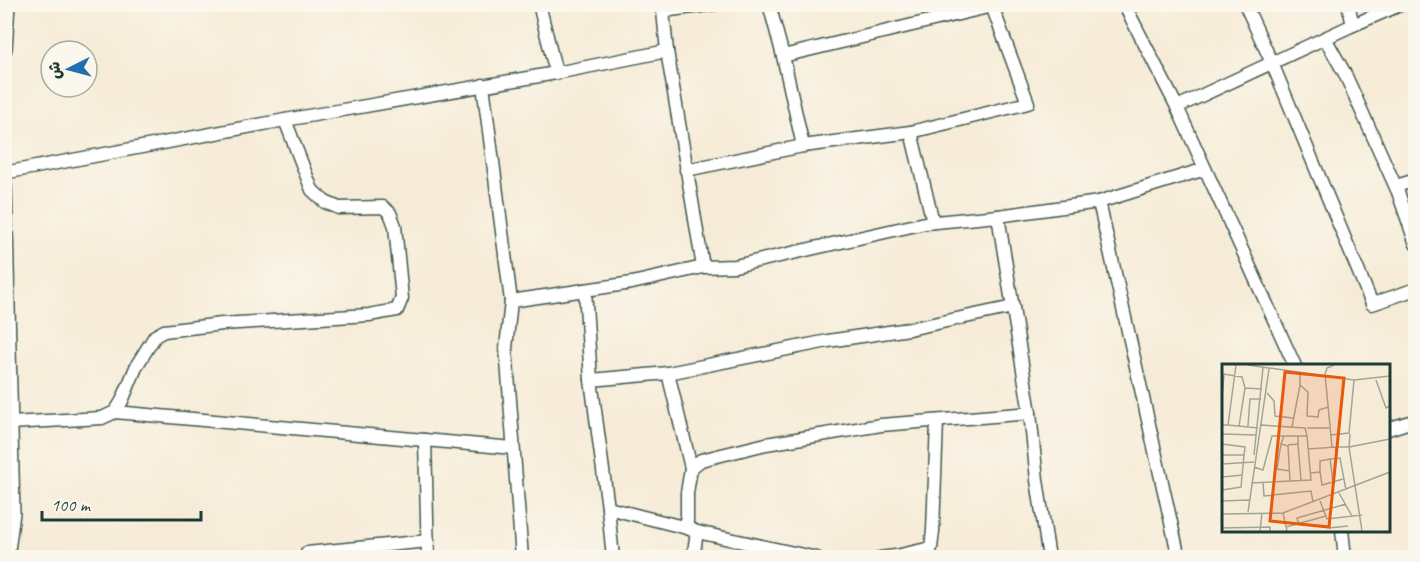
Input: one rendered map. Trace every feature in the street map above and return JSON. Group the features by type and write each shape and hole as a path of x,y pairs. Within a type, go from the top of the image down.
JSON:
{"main road":[{"path":"4,49 7,4"},
{"path":"4,185 7,395 10,423 12,513 6,558"}],"street":[{"path":"539,4 556,73"},
{"path":"703,267 667,51 663,8 716,4"},
{"path":"770,4 803,146"},
{"path":"1124,4 1177,107 1294,364"},
{"path":"1245,4 1272,63 1372,304 1416,289"},
{"path":"1348,4 1353,25"},
{"path":"1177,107 1402,4"},
{"path":"686,170 803,146 911,132 1028,103 992,5 783,56"},
{"path":"1326,38 1345,74 1395,186 1416,243"},
{"path":"4,173 667,51"},
{"path":"483,86 511,301 506,348 522,558"},
{"path":"115,412 137,365 155,336 164,331 222,324 369,315 397,310 402,298 395,225 390,213 383,207 339,208 325,202 312,190 285,120"},
{"path":"911,132 933,222"},
{"path":"511,301 632,283 703,267 735,266 933,222 1100,202 1205,170"},
{"path":"1395,186 1416,180"},
{"path":"1100,202 1179,558"},
{"path":"998,216 1030,413 1049,558"},
{"path":"585,290 591,380 608,508 612,558"},
{"path":"591,380 669,373 828,341 909,329 1013,307"},
{"path":"669,373 691,468 687,493 693,558"},
{"path":"10,423 102,418 115,412 513,448"},
{"path":"691,468 701,460 766,444 881,425 1030,413"},
{"path":"1390,429 1416,420"},
{"path":"880,558 931,548 937,421"},
{"path":"425,440 428,558"},
{"path":"608,508 692,530 817,558"},
{"path":"1342,532 1345,558"},
{"path":"307,553 428,541"}]}
